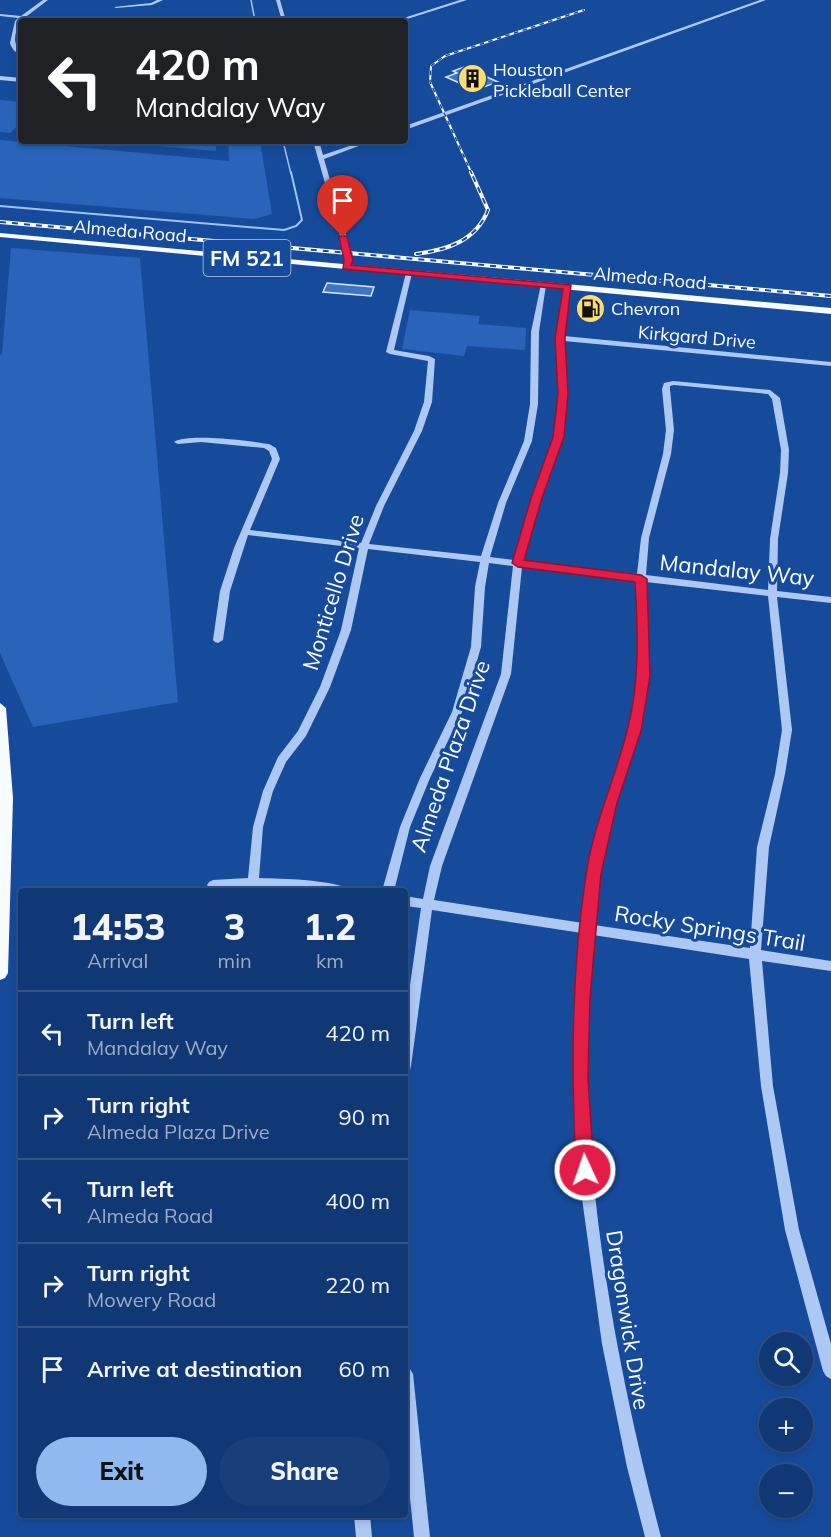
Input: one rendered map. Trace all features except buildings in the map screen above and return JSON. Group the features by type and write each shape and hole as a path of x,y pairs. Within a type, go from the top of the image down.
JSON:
{"main road":[{"name":"Almeda Road","path":"0,236 831,311"},
{"path":"0,708 6,798 0,973"}],"street":[{"path":"0,15 21,17 46,0"},
{"path":"116,7 152,4 161,0"},
{"path":"278,0 283,18"},
{"path":"406,18 465,0"},
{"path":"408,127 764,0"},
{"path":"18,20 12,46 18,52"},
{"path":"0,78 18,80"},
{"path":"317,144 348,253 349,260 346,267"},
{"path":"321,158 361,144"},
{"name":"Monticello Drive","path":"253,882 258,827 268,791 282,760 302,733 325,687 346,630 364,546 380,506 418,431 432,378 433,364 429,358 390,352 409,273"},
{"name":"Almeda Plaza Drive","path":"389,888 405,827 425,778 448,736 476,647 480,587 485,559 502,503 528,441 534,404 535,332 543,285"},
{"name":"Almeda Plaza Drive","path":"408,1044 427,904 436,866 506,674 518,563 536,498 558,437 563,394 560,338 567,287"},
{"name":"Kirkgard Drive","path":"560,338 831,364"},
{"name":"Dragonwick Drive","path":"653,1537 635,1467 609,1344 585,1170 580,1078 582,998 593,874 610,803 634,731 644,676 641,579 645,538 667,454 670,430 667,385 674,382 774,394 781,419 785,463 774,539 772,594"},
{"path":"178,442 201,440 266,446 273,450 276,459 245,532 225,591 218,640"},
{"name":"Mandalay Way","path":"245,532 831,600"},
{"path":"772,594 787,730 780,774 763,847 755,955 767,1086 792,1230 831,1371"},
{"path":"213,885 253,882 324,888"},
{"name":"Rocky Springs Trail","path":"408,901 831,966"},
{"path":"408,1403 422,1537"},
{"path":"362,1518 363,1537"}],"shaded area":[{"path":"0,100 18,102 18,125 10,133 0,132"},
{"path":"0,140 18,142 18,144 44,144 229,161 228,144 260,144 272,214 254,219 0,198"},
{"path":"134,144 216,144 216,151"},
{"path":"11,248 140,258 178,702 33,727 0,653 0,355 2,354"},
{"path":"410,310 480,316 478,324 526,328 525,350 467,346 464,356 402,349"}],"waterway":[{"path":"251,0 254,18"},
{"path":"284,144 291,174"},
{"path":"0,206 284,230 296,226 302,220 291,172"}],"railway":[{"path":"472,174 430,82 431,66 445,56 584,10"},
{"path":"416,254 439,250 459,242 483,221 488,210 471,172"},
{"path":"0,222 831,296"}],"place":[{"name":"Houston Pickleball Center","path":"472,79"},
{"name":"Chevron","path":"590,308"}],"route":[{"path":"343,237 349,260 346,267 567,287 560,338 563,409 555,451 536,498 518,563 641,579 644,676 634,731 610,803 593,874 582,998 580,1078 585,1170"}]}
